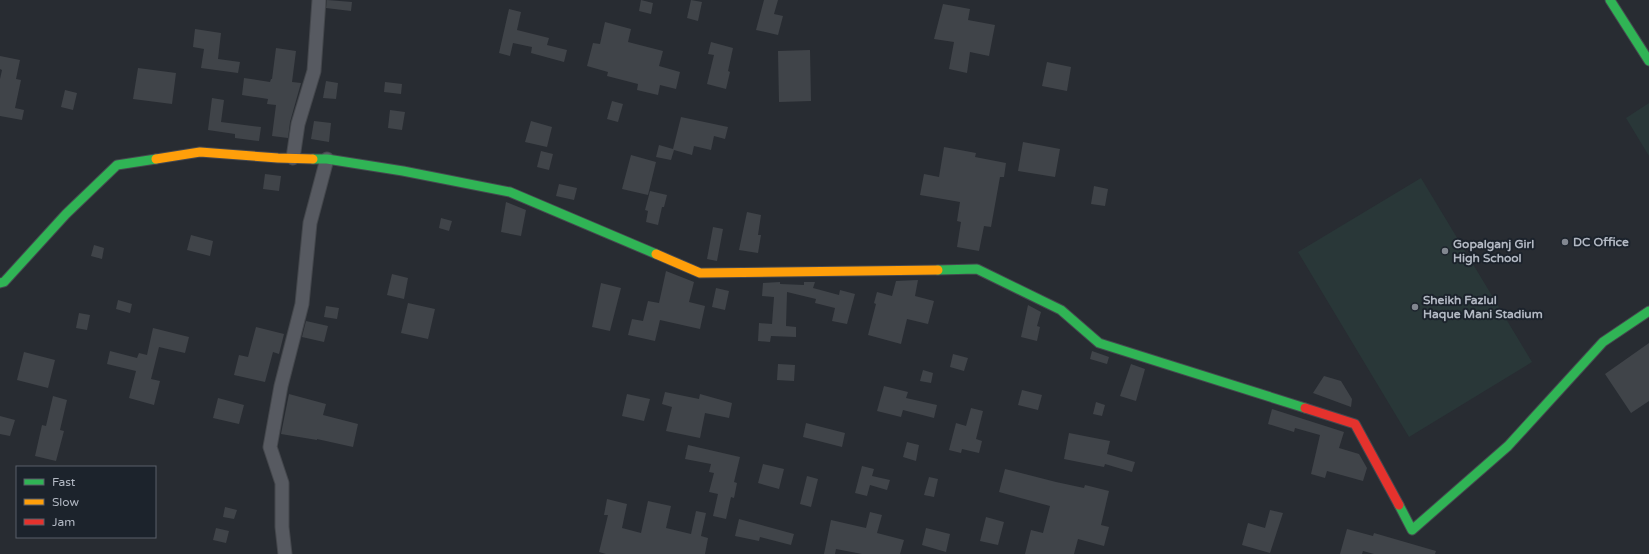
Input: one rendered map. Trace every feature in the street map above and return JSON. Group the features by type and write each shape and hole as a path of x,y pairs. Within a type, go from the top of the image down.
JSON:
{"street":[{"path":"293,158 298,124 314,71 319,0"},
{"path":"1610,0 1649,61"},
{"path":"0,283 4,282 66,214 117,166 200,152 327,159 403,171 510,192 700,273 977,269 1061,310 1099,343 1356,424 1412,530 1508,446 1603,342 1649,311"},
{"path":"285,554 282,527 282,483 270,447 281,386 302,304 310,223 327,159"}],"shaded area":[{"path":"1649,103 1649,156 1626,118"},
{"name":"Sheikh Fazlul Haque Mani Stadium","path":"1421,178 1532,362 1409,437 1298,252"}],"building":[{"path":"327,0 352,2 351,11 326,8"},
{"path":"641,0 653,3 651,14 639,11"},
{"path":"691,0 702,2 698,21 687,18"},
{"path":"764,0 778,0 774,14 783,16 778,35 756,30"},
{"path":"943,4 970,9 968,20 995,25 989,56 970,52 967,73 949,69 954,42 934,39"},
{"path":"509,9 521,12 517,30 549,38 547,45 567,50 564,62 531,53 532,47 513,43 510,56 499,53"},
{"path":"605,22 631,29 628,42 663,51 659,66 680,72 676,89 660,85 658,95 637,90 638,84 607,76 608,72 587,66 593,43 600,44"},
{"path":"195,29 221,33 218,59 240,62 238,73 201,68 204,49 193,47"},
{"path":"711,42 733,48 726,89 707,84 714,55 708,54"},
{"path":"276,48 296,51 292,82 301,83 290,122 288,138 272,136 276,105 267,104 268,99 242,95 244,78 270,82 272,79"},
{"path":"810,50 811,101 779,102 778,51"},
{"path":"0,56 20,60 16,79 21,80 15,108 24,110 22,120 0,116 0,79 2,70 0,69"},
{"path":"1047,62 1071,67 1067,91 1042,86"},
{"path":"138,68 176,73 172,104 133,99"},
{"path":"326,81 338,83 336,99 323,98"},
{"path":"385,82 402,84 401,94 384,92"},
{"path":"65,90 77,93 73,110 61,107"},
{"path":"212,98 224,100 221,122 261,127 259,141 235,138 235,134 208,130"},
{"path":"612,101 623,104 618,122 607,119"},
{"path":"390,110 405,112 402,130 388,128"},
{"path":"681,117 728,127 725,139 714,136 711,150 694,146 692,155 674,150 671,160 656,157 659,145 673,149"},
{"path":"314,121 331,123 329,142 311,139"},
{"path":"531,121 552,127 547,147 525,142"},
{"path":"1023,142 1060,149 1055,177 1018,171"},
{"path":"944,147 976,153 975,157 1006,163 1004,177 1000,177 991,227 984,226 979,251 957,247 961,222 957,221 960,202 920,195 924,174 939,177"},
{"path":"541,151 553,154 549,170 537,167"},
{"path":"631,155 656,162 648,195 622,189"},
{"path":"265,174 281,176 279,191 263,189"},
{"path":"559,184 577,188 574,200 556,196"},
{"path":"1094,186 1108,189 1105,206 1091,204"},
{"path":"650,191 667,195 664,207 662,207 658,225 646,222 648,211 645,210"},
{"path":"506,202 526,210 521,236 501,232"},
{"path":"747,212 761,215 758,235 761,235 758,253 739,250"},
{"path":"441,218 452,221 449,231 439,228"},
{"path":"713,227 723,229 717,261 707,259"},
{"path":"191,235 213,241 210,256 187,250"},
{"path":"94,245 104,248 102,259 91,256"},
{"path":"666,271 694,282 689,302 705,306 700,329 660,320 655,341 628,335 632,319 643,321 648,301 659,303"},
{"path":"392,274 408,278 404,299 387,295"},
{"path":"918,280 915,296 934,301 928,324 907,319 901,344 868,335 876,304 874,303 877,292 892,296 896,281"},
{"path":"780,282 780,284 804,285 804,282 815,282 813,288 839,295 840,290 855,294 847,324 832,321 835,308 815,303 816,299 787,292 786,326 796,327 796,337 771,336 770,342 758,341 759,323 772,324 774,297 762,296 763,283"},
{"path":"601,283 621,288 610,331 592,327"},
{"path":"716,288 729,291 725,310 712,307"},
{"path":"118,300 132,304 130,313 116,309"},
{"path":"408,303 435,309 428,339 401,333"},
{"path":"1028,305 1041,312 1037,326 1040,327 1037,341 1021,337"},
{"path":"326,306 339,308 337,319 324,317"},
{"path":"79,313 90,315 87,330 76,328"},
{"path":"306,321 328,326 324,342 302,337"},
{"path":"256,327 284,334 279,354 273,352 265,382 234,375 239,355 248,357"},
{"path":"153,328 189,337 185,353 159,347 151,379 160,381 154,405 129,398 136,371 107,364 110,351 137,358 139,353 147,355"},
{"path":"1649,343 1649,401 1631,413 1605,374"},
{"path":"1092,351 1109,357 1107,364 1090,359"},
{"path":"24,352 55,360 48,388 17,380"},
{"path":"953,354 968,358 964,371 950,367"},
{"path":"778,364 795,365 794,381 777,380"},
{"path":"1131,364 1145,369 1136,401 1120,396"},
{"path":"923,370 933,373 931,383 920,381"},
{"path":"1324,376 1341,381 1352,399 1351,407 1313,393"},
{"path":"884,386 908,392 906,398 937,405 934,418 903,410 901,417 877,411"},
{"path":"1022,390 1042,395 1038,410 1018,405"},
{"path":"665,392 699,399 700,394 732,403 729,418 705,413 700,438 666,431 672,407 662,404"},
{"path":"289,394 326,404 323,415 358,424 353,447 317,439 281,434"},
{"path":"627,394 650,399 644,421 622,416"},
{"path":"53,396 67,400 60,430 64,431 56,461 35,456 42,425 46,426"},
{"path":"218,398 244,405 239,424 213,418"},
{"path":"1096,402 1105,405 1102,416 1093,414"},
{"path":"971,408 983,411 976,439 982,441 979,453 962,449 961,453 949,450 956,423 966,426"},
{"path":"1272,409 1344,432 1339,448 1359,454 1367,468 1363,481 1327,471 1325,478 1311,474 1320,435 1295,428 1294,432 1268,424"},
{"path":"0,416 15,420 10,436 0,434"},
{"path":"806,423 845,433 842,447 803,437"},
{"path":"1069,433 1110,441 1107,454 1135,462 1132,472 1105,464 1104,467 1064,459"},
{"path":"907,442 919,445 916,461 903,457"},
{"path":"688,445 740,457 734,482 737,483 734,498 731,497 726,519 713,516 718,494 709,492 714,473 709,472 711,464 685,459"},
{"path":"763,464 784,469 779,489 758,483"},
{"path":"862,466 874,469 872,476 890,480 887,490 870,485 867,496 855,493"},
{"path":"1005,469 1084,488 1085,485 1109,491 1101,525 1109,527 1104,546 1078,539 1074,554 1025,554 1031,530 1043,533 1050,506 999,492"},
{"path":"807,476 818,479 811,507 800,504"},
{"path":"929,477 938,479 934,497 924,495"},
{"path":"607,499 627,504 622,528 641,533 648,501 671,506 666,528 691,534 696,511 706,513 701,536 708,538 705,554 606,554 599,552 608,515 604,515"},
{"path":"225,507 237,510 234,519 223,517"},
{"path":"1270,510 1283,513 1270,553 1242,545 1248,523 1265,528"},
{"path":"870,512 882,515 877,533 904,540 900,554 862,554 836,549 835,554 824,554 831,520 866,528"},
{"path":"986,517 1004,522 998,545 980,541"},
{"path":"739,519 794,534 791,545 760,537 759,541 735,536"},
{"path":"216,528 229,531 226,543 213,540"},
{"path":"926,528 950,534 946,552 922,545"},
{"path":"1347,529 1373,536 1374,533 1436,551 1435,554 1374,554 1363,551 1362,554 1340,554"}],"traffic: fast":[{"path":"1610,0 1649,61"},
{"path":"0,283 4,282 66,214 117,165 156,159"},
{"path":"313,159 327,159 403,171 510,192 656,254"},
{"path":"938,270 977,269 1061,310 1099,343 1305,408"},
{"path":"1399,505 1412,530 1508,446 1603,342 1649,311"}],"traffic: slow":[{"path":"156,159 200,152 313,159"},
{"path":"656,254 700,273 938,270"}],"traffic: jam":[{"path":"1305,408 1355,424 1399,505"}],"place":[{"name":"DC Office","path":"1565,242"},
{"name":"Gopalganj Girl High School","path":"1445,251"},
{"name":"Sheikh Fazlul Haque Mani Stadium","path":"1415,307"}]}
